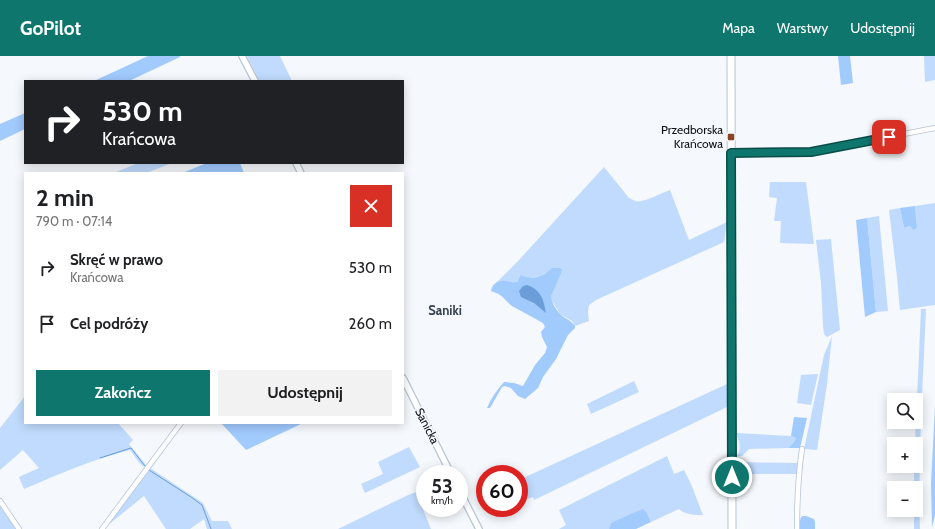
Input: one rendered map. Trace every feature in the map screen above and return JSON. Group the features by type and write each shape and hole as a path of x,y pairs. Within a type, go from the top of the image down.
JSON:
{"main road":[{"path":"731,56 732,529"}],"street":[{"path":"242,56 254,80"},
{"path":"731,153 811,152 935,128"},
{"name":"Sanicka","path":"404,380 446,465"},
{"path":"102,529 180,424"},
{"path":"797,529 797,504 802,450"},
{"path":"0,501 19,529"},
{"path":"468,508 479,529"}],"shaded area":[{"path":"148,56 180,56 131,80 96,80"},
{"path":"247,56 280,56 292,80 259,80"},
{"path":"838,56 850,56 853,83 841,85"},
{"path":"924,56 935,56 935,80 925,82"},
{"path":"24,113 24,129 0,141 0,124"},
{"path":"136,164 169,164 149,172 116,172"},
{"path":"204,164 240,164 244,172 184,172"},
{"path":"604,167 629,198 635,201 648,199 670,190 689,240 727,222 724,242 596,300 589,305 589,321 575,326 572,321 560,314 551,299 552,268 540,276 526,278 512,283 504,281 496,283"},
{"path":"770,182 806,182 814,244 780,243 781,221 774,221 777,198 769,197"},
{"path":"935,203 935,305 900,310 889,210 900,208 904,228 910,226 917,227 915,206"},
{"path":"915,206 917,227 914,230 910,226 904,228 900,208"},
{"path":"879,216 888,311 876,312 867,218"},
{"path":"867,218 876,312 865,317 856,220"},
{"path":"831,239 840,330 827,337 824,334 823,326 821,283 816,240"},
{"path":"552,268 562,269 551,298 558,312 571,322 575,328 568,335 556,359 543,377 538,388 525,399 518,396 511,388 505,386 502,387 490,408 487,408 494,394 504,382 523,386 535,365 545,353 547,347 541,332 545,327 543,323 512,306 501,296 491,291 494,284 502,281 516,282 521,275 529,278 538,277"},
{"path":"527,285 540,294 546,313 534,303 521,297 519,291 523,286"},
{"path":"921,309 926,309 922,393 917,393"},
{"path":"832,336 827,384 817,450 804,449 824,355"},
{"path":"818,374 811,405 797,403 801,375"},
{"path":"634,381 639,392 591,414 587,404"},
{"path":"727,384 727,407 534,500 533,497 528,499 528,476"},
{"path":"24,397 24,424 119,424 133,440 129,444 146,465 144,467 130,450 90,462 24,489 19,477 39,468 23,450 0,470 0,428"},
{"path":"935,406 935,516 932,527 931,483"},
{"path":"794,417 807,418 800,448 788,448 796,438 791,436"},
{"path":"222,424 301,424 246,450"},
{"path":"916,429 921,429 920,437 915,437"},
{"path":"736,433 791,436 796,438 788,448 749,449 742,456 737,456 740,447"},
{"path":"409,447 419,465 416,465 416,469 365,493 361,484 383,474 378,462"},
{"path":"667,456 674,474 684,470 703,515 687,514 679,509 651,522 647,513 611,523 609,529 559,529 566,525 559,510"},
{"path":"736,462 798,463 797,474 737,474"},
{"path":"150,468 203,503 212,521 228,521 232,529 207,529 204,519 190,529 166,529 144,496 108,525"},
{"path":"914,473 920,473 920,481 914,481"},
{"path":"416,492 416,517 426,517 431,529 338,529"},
{"path":"0,506 16,529 0,529"},
{"path":"643,509 647,513 651,522 636,529 609,529 611,523"},
{"path":"803,516 814,519 815,529 798,529 801,517"},
{"path":"914,517 920,517 920,529 914,529"}],"waterway":[{"path":"100,458 131,448 145,466"},
{"path":"149,470 202,505 211,529"}],"place":[{"name":"Przedborska Krańcowa","path":"731,137"}],"district":[{"name":"Saniki","path":"445,310"}],"route":[{"path":"732,477 731,153 811,152 889,137"}]}
